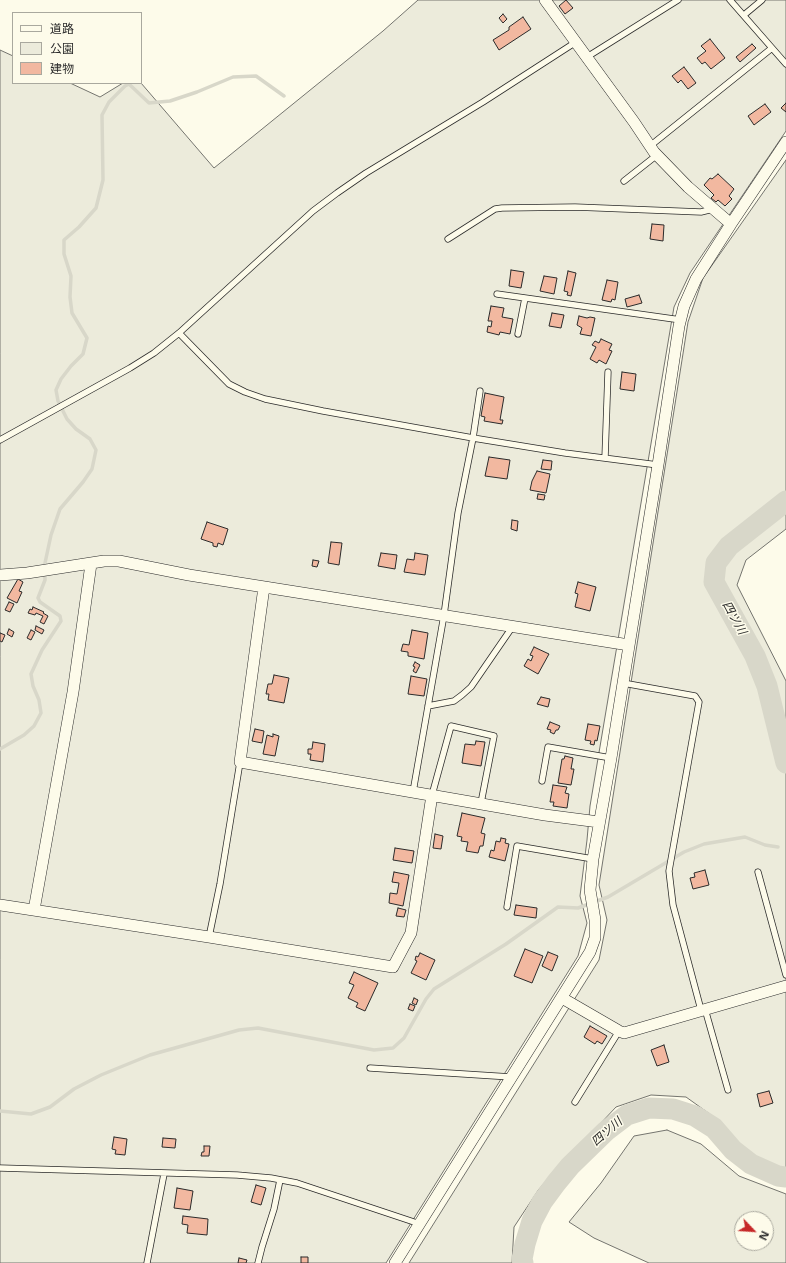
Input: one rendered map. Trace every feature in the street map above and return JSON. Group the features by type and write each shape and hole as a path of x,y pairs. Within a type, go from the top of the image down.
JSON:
{"street":[{"path":"545,0 654,150 688,187 731,224"},
{"path":"396,1263 562,998 590,952 595,938 595,920 590,890 593,859 611,758 680,320 684,306 696,279 786,142"},
{"path":"0,575 27,573 104,561 119,561 189,575 629,645"},
{"path":"34,910 73,692 91,564"},
{"path":"264,587 240,762 545,815 599,822"},
{"path":"0,905 210,937 393,968 411,933 432,795"},
{"path":"562,998 624,1033 786,986"}],"lane":[{"path":"587,57 678,0"},
{"path":"730,0 786,64"},
{"path":"744,15 762,0"},
{"path":"0,440 130,368 154,353 179,333 313,212 337,193 366,173 483,102 576,42"},
{"path":"624,181 654,150 772,48"},
{"path":"448,239 495,209 502,208 575,207 701,212 713,209"},
{"path":"497,294 680,320"},
{"path":"518,334 525,298"},
{"path":"179,333 229,384 245,392 265,399 323,412 473,438 658,465"},
{"path":"605,458 608,372"},
{"path":"413,792 444,615 458,513 473,438 480,391"},
{"path":"428,706 454,701 471,687 513,626"},
{"path":"623,683 695,696 699,702 669,871 673,905 728,1090"},
{"path":"432,795 451,726 494,736 481,803"},
{"path":"542,781 548,747 611,758"},
{"path":"210,937 240,762"},
{"path":"507,907 517,846 593,859"},
{"path":"758,872 786,975"},
{"path":"575,1102 619,1031"},
{"path":"370,1068 513,1077"},
{"path":"0,1168 237,1175 280,1180 296,1183 420,1224"},
{"path":"147,1263 164,1174"},
{"path":"258,1263 274,1209 280,1180"}],"green space":[{"path":"418,0 786,0 786,131 690,273 674,307 590,806 580,896 587,923 578,956 386,1263 0,1263 0,50 12,56 12,84 72,84 100,97 121,84 142,84 214,168 383,31"},
{"path":"786,160 786,529 746,560 737,585 786,681 786,1170 748,1154 721,1122 686,1097 651,1095 616,1107 539,1189 514,1227 512,1263 409,1263 599,960 607,920 599,885 688,322 703,278"},
{"path":"667,1130 701,1144 739,1176 786,1194 786,1263 649,1263 594,1238 569,1222 601,1183 634,1136"}],"building":[{"path":"566,0 573,8 565,14 559,6"},
{"path":"503,14 507,19 503,23 499,18"},
{"path":"523,17 531,29 499,50 493,40 509,30 509,27"},
{"path":"710,39 725,58 711,69 705,62 702,64 697,58 706,51 701,46"},
{"path":"752,44 756,48 740,62 736,57"},
{"path":"684,67 696,83 688,89 681,80 678,83 672,76"},
{"path":"786,103 786,112 781,108"},
{"path":"765,104 771,112 754,125 748,116"},
{"path":"718,174 734,189 729,196 732,199 725,206 718,200 716,202 711,198 714,195 704,185 710,178 712,179"},
{"path":"652,224 664,225 663,241 650,239"},
{"path":"511,270 524,272 521,288 509,286"},
{"path":"568,271 576,273 571,296 567,295 568,292 564,291"},
{"path":"544,276 557,278 554,294 540,291"},
{"path":"607,280 618,282 615,300 612,299 611,302 602,300"},
{"path":"639,295 642,303 627,307 625,299"},
{"path":"491,306 504,308 502,317 513,319 510,334 500,332 499,335 487,332 488,326 491,327 492,321 488,321"},
{"path":"552,313 564,315 561,328 549,326"},
{"path":"579,316 595,318 591,336 580,334 582,328 577,325"},
{"path":"601,339 612,344 609,350 612,351 606,364 599,360 597,363 590,359 596,347 592,345 595,341 599,343"},
{"path":"622,372 636,374 634,391 620,389"},
{"path":"485,393 504,397 500,420 503,420 502,424 484,421 485,417 481,416"},
{"path":"489,457 510,460 507,479 485,476"},
{"path":"543,460 552,461 551,470 541,469"},
{"path":"537,471 550,474 546,493 530,490 532,481"},
{"path":"538,494 545,495 544,500 537,499"},
{"path":"512,520 518,521 517,531 511,529"},
{"path":"207,522 228,529 223,545 218,543 217,547 213,546 213,543 201,539"},
{"path":"331,542 342,543 339,565 328,563"},
{"path":"381,553 397,555 395,569 378,566"},
{"path":"415,553 428,555 425,575 404,572 407,559 414,560"},
{"path":"313,560 319,561 317,567 312,566"},
{"path":"18,579 23,582 19,591 22,592 17,603 7,598"},
{"path":"578,582 596,587 590,611 575,607 578,594 575,593"},
{"path":"9,602 14,604 10,612 5,610"},
{"path":"33,607 44,612 43,613 48,616 44,624 40,622 43,616 36,613 35,615 28,613"},
{"path":"36,626 44,630 42,634 35,630"},
{"path":"9,629 14,632 12,637 7,634"},
{"path":"31,630 35,632 31,640 27,638"},
{"path":"412,630 428,633 424,659 408,656 408,652 401,651 403,644 409,645"},
{"path":"0,633 5,635 2,642 0,641"},
{"path":"534,647 549,654 538,674 524,666 528,659 531,661 533,656 530,655"},
{"path":"415,662 420,665 416,673 413,671"},
{"path":"274,675 289,678 284,703 268,700 269,694 266,694 268,684 272,684"},
{"path":"411,676 427,679 424,696 408,694"},
{"path":"541,697 550,699 548,707 537,704"},
{"path":"550,722 560,726 554,734 550,732 551,730 547,729"},
{"path":"588,724 600,726 597,741 595,740 594,745 590,744 591,741 585,740"},
{"path":"255,729 264,731 262,743 252,741"},
{"path":"273,734 279,736 275,756 263,754 267,735 273,737"},
{"path":"476,741 485,742 481,766 462,763 465,744 475,745"},
{"path":"313,742 325,744 323,762 310,760 311,754 308,754 308,749 312,749"},
{"path":"565,756 573,758 571,769 574,769 571,785 558,783 562,759 564,759"},
{"path":"553,785 567,787 565,793 569,794 567,808 553,806 554,802 550,802"},
{"path":"462,813 485,818 481,833 485,834 483,846 480,846 478,853 466,851 468,842 461,841 462,837 457,836"},
{"path":"435,834 443,836 441,849 433,848"},
{"path":"501,838 506,839 505,843 509,844 505,861 489,857 491,850 494,851 496,841 500,842"},
{"path":"395,848 414,851 412,863 393,860"},
{"path":"705,870 709,885 693,889 690,878 695,877 694,873"},
{"path":"394,872 409,875 403,906 389,903 390,893 397,894 399,883 392,882"},
{"path":"516,905 537,908 536,918 514,915"},
{"path":"398,908 406,910 404,917 396,916"},
{"path":"525,949 543,956 532,983 514,976"},
{"path":"548,952 558,956 552,971 542,966"},
{"path":"420,953 435,960 426,980 411,973 417,961 415,960 416,956 418,957"},
{"path":"354,972 378,983 365,1011 356,1007 358,1003 348,998 354,985 349,983"},
{"path":"414,998 418,1000 416,1005 412,1003"},
{"path":"410,1004 415,1006 413,1011 408,1009"},
{"path":"590,1026 607,1036 602,1044 597,1041 595,1044 584,1037"},
{"path":"664,1045 669,1062 657,1066 651,1050"},
{"path":"769,1091 773,1103 760,1107 757,1094"},
{"path":"114,1137 127,1139 125,1155 115,1154 116,1150 112,1149"},
{"path":"163,1138 176,1139 175,1148 162,1147"},
{"path":"204,1146 210,1146 209,1156 201,1156 202,1152 204,1152"},
{"path":"256,1185 266,1188 261,1205 251,1202"},
{"path":"177,1188 193,1191 190,1210 174,1208"},
{"path":"183,1216 208,1219 207,1235 187,1233 188,1225 182,1224"},
{"path":"301,1257 308,1257 308,1263 301,1263"},
{"path":"239,1258 247,1260 246,1263 238,1263"}],"waterway":[{"path":"0,749 24,735 34,726 41,713 39,700 33,686 31,674 42,650 61,621 60,616 40,602 38,598 45,580 45,563 51,535 60,509 92,469 96,450 90,439 76,429 67,419 58,401 56,390 61,379 83,354 87,338 72,313 70,297 71,276 64,254 64,240 79,227 96,208 103,180 102,115 109,102 129,84 149,103 170,101 197,92 233,77 256,76 284,96"},
{"name":"四ツ川","path":"786,501 729,546 716,563 714,582 755,656 767,686 786,763"},
{"path":"0,1111 31,1114 50,1107 74,1089 101,1075 150,1055 239,1030 258,1028 374,1050 393,1048 404,1038 426,999 434,989 506,944 558,907 578,908 608,897 684,852 704,844 745,837 765,845 778,847"},
{"name":"四ツ川","path":"523,1263 522,1259 525,1244 532,1221 542,1202 570,1166 606,1131 627,1115 649,1108 673,1109 695,1116 714,1128 733,1150 751,1164 778,1176 786,1177"}]}
